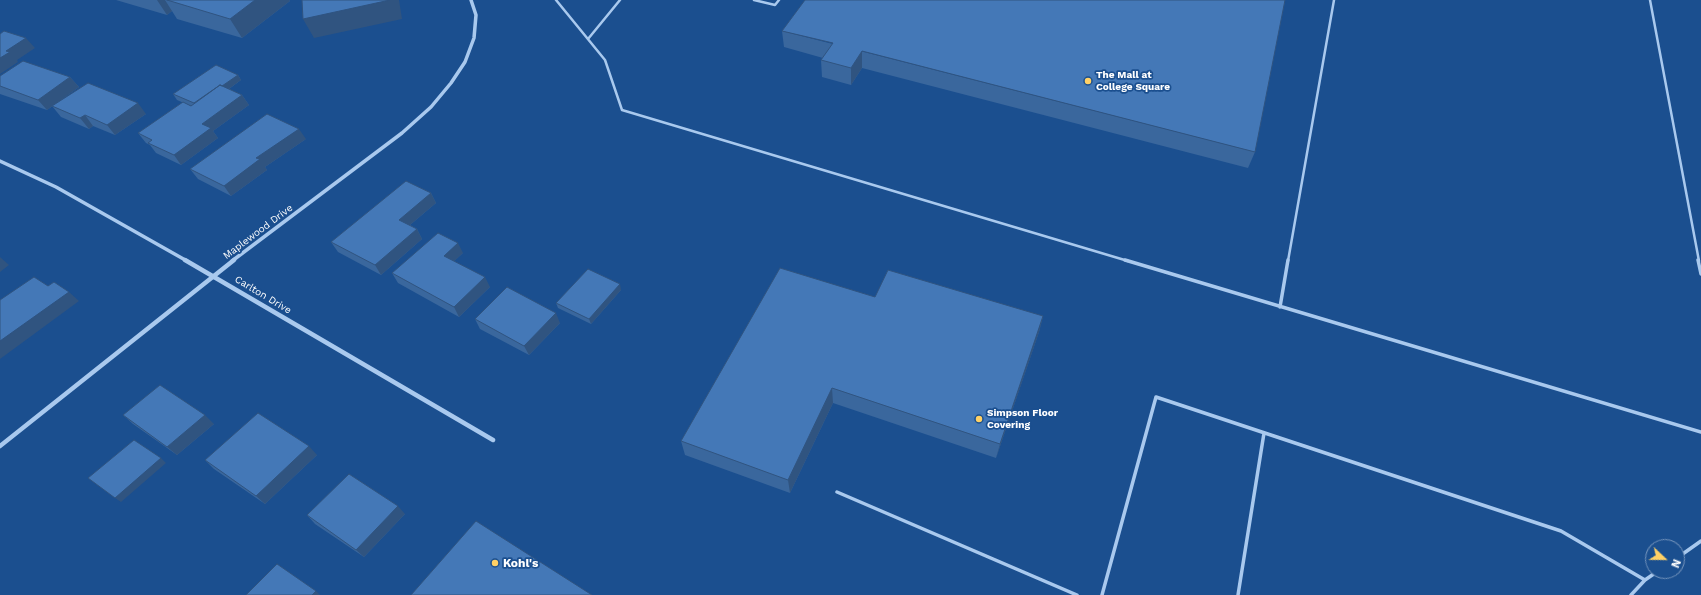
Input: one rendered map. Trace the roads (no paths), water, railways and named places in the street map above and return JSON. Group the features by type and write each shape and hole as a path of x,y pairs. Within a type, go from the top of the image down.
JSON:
{"street":[{"name":"Maplewood Drive","path":"0,446 214,276 402,133 431,107 451,84 465,62 474,38 476,15 471,0"},
{"name":"Carlton Drive","path":"0,161 56,187 214,276 493,440"}],"lane":[{"path":"556,0 605,60 622,110 1701,432"},
{"path":"588,38 620,0"},
{"path":"754,0 776,5 779,0"},
{"path":"1280,307 1334,0"},
{"path":"1650,0 1700,259 1701,274"},
{"path":"1102,595 1156,397 1561,531 1645,580 1631,595"},
{"path":"1238,595 1264,433"},
{"path":"837,492 1077,595"},
{"path":"1685,552 1701,541"}],"place":[{"name":"The Mall at College Square","path":"1088,81"},
{"name":"Simpson Floor Covering","path":"979,419"},
{"name":"Kohl's","path":"495,563"}]}
